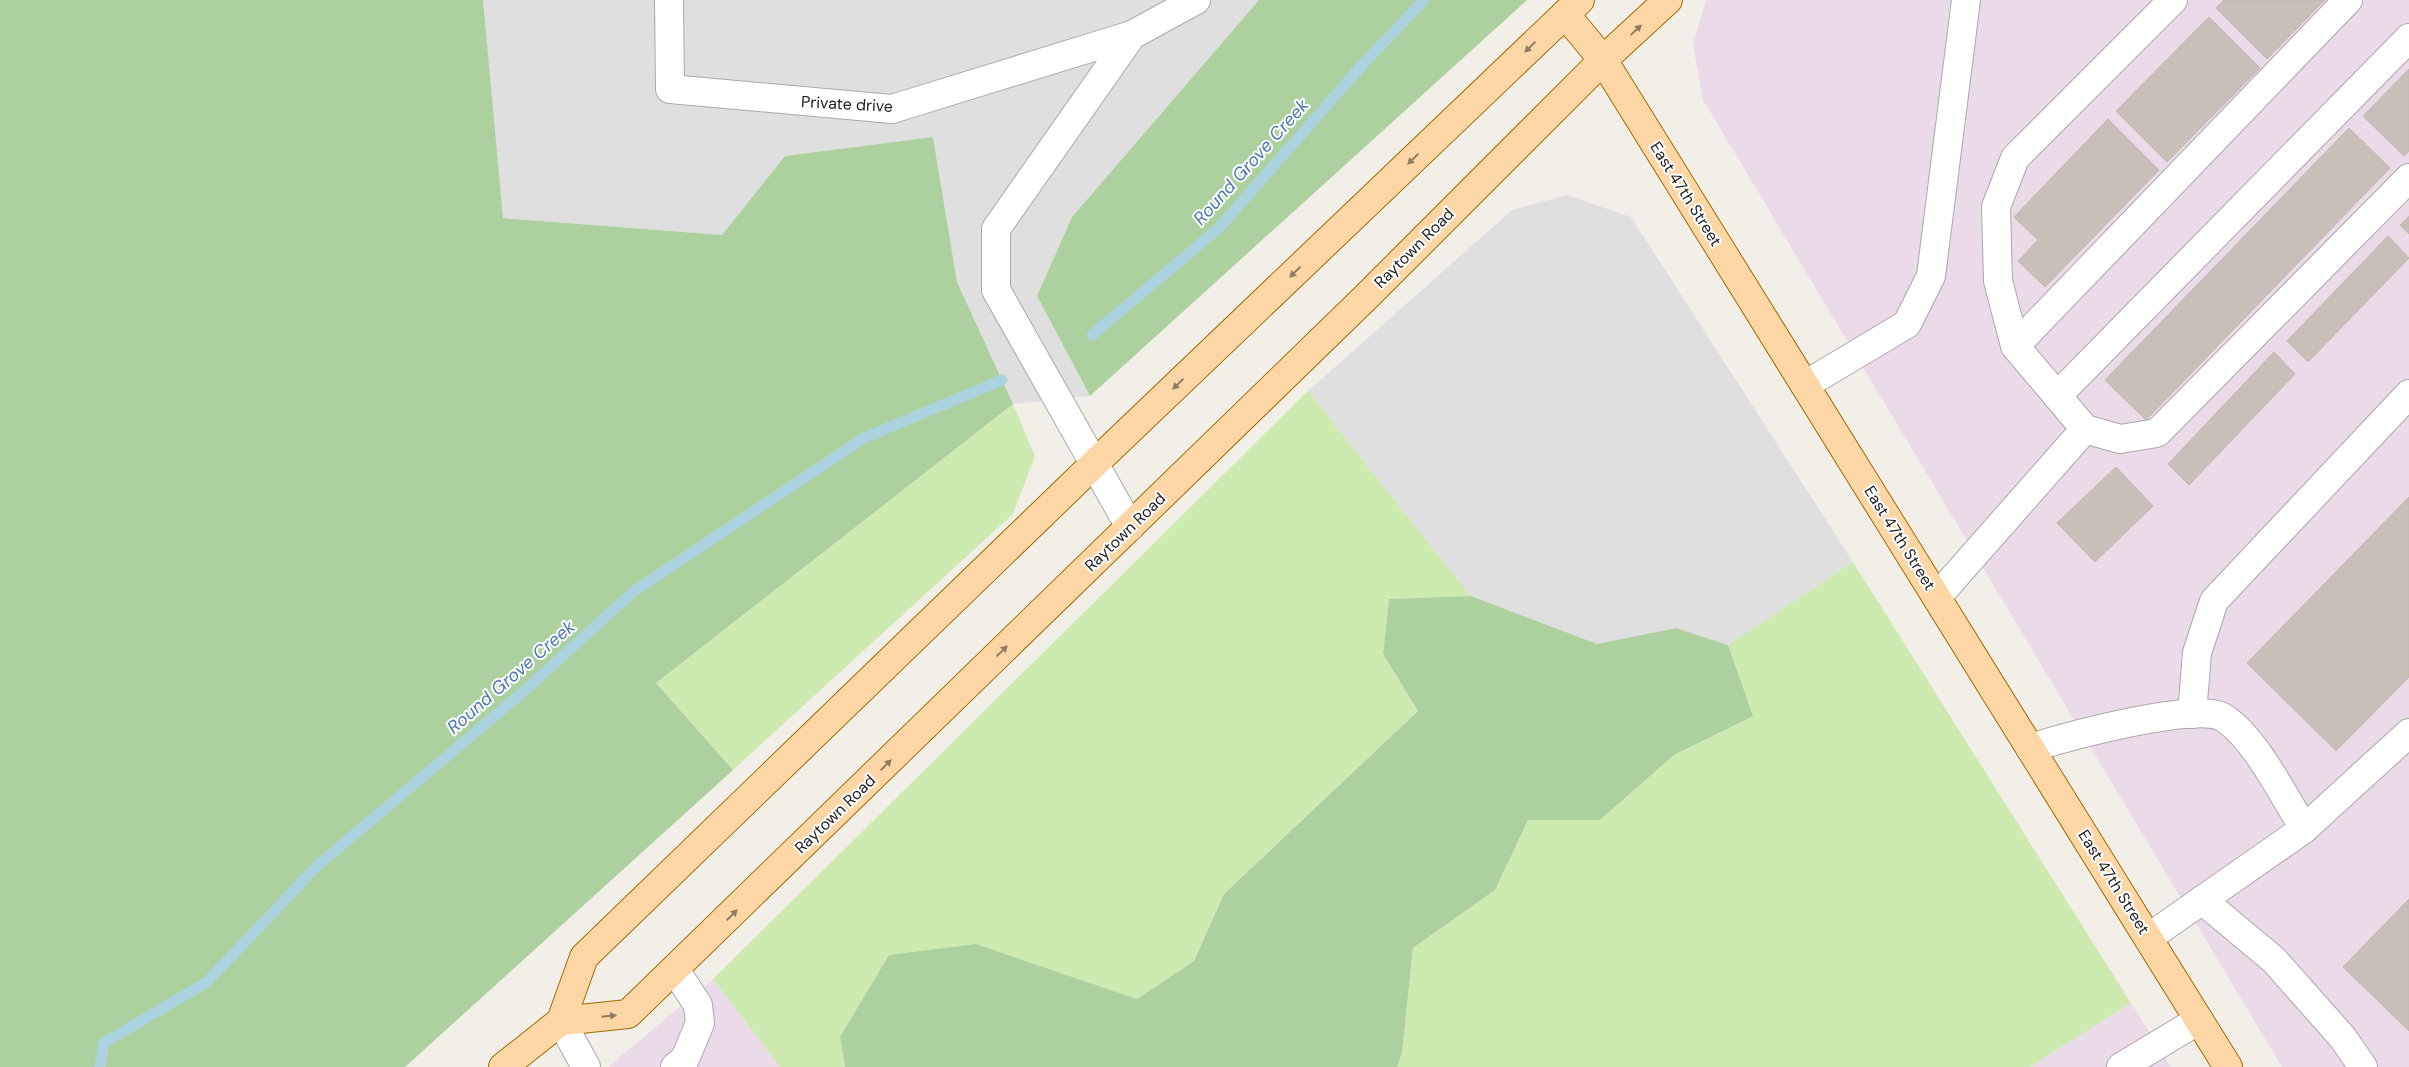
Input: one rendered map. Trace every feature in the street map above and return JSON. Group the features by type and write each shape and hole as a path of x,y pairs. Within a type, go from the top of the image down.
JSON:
{"main road":[{"name":"Raytown Road","path":"561,1021 628,1014 676,970 1365,298 1603,60 1668,0"},
{"name":"East 47th Street","path":"1573,7 1603,60 2228,1067"},
{"path":"503,1067 561,1021 584,957 1094,464 1573,7"}],"street":[{"name":"Private drive","path":"669,0 670,89 892,109 1132,35 1196,0"},
{"path":"1805,385 1907,324 1931,276 1966,0"},
{"path":"2173,0 2016,158 1996,207 1998,281 2015,346 2085,429 2120,439 2157,433 2409,178"},
{"path":"2015,346 2348,0"},
{"name":"Private drive","path":"1130,527 996,290 996,230 1132,35"},
{"path":"2057,396 2409,38"},
{"path":"2192,714 2197,653 2214,601 2409,394"},
{"path":"1937,596 2085,429"},
{"path":"2030,748 2110,726 2205,712 2223,717 2250,743 2304,828"},
{"path":"2148,938 2304,828 2409,733"},
{"path":"2202,900 2274,960 2343,1038 2363,1067"},
{"path":"675,1067 685,1059 700,1023 698,1005 676,970"},
{"path":"2121,1067 2199,1020"},
{"path":"561,1021 586,1067"}],"shaded area":[{"path":"483,0 1259,0 1072,217 1037,296 1090,396 1013,404 957,282 933,137 785,156 722,235 502,218"},
{"path":"1706,0 2409,0 2409,1067 2282,1067 1703,100 1693,45"},
{"path":"1567,195 1631,217 1853,562 1728,645 1676,628 1597,644 1471,596 1308,391 1512,210"},
{"path":"713,979 780,1067 608,1067"},
{"path":"2131,1003 2171,1067 2030,1067"}],"green space":[{"path":"0,0 483,0 503,218 722,235 785,156 933,137 957,282 1013,404 656,683 733,770 405,1067 0,1067"},
{"path":"1259,0 1527,0 1090,396 1037,296 1072,217"},
{"path":"1308,391 1471,596 1389,599 1383,654 1418,711 1224,894 1194,961 1137,999 976,944 840,1037 845,1067 780,1067 713,979"},
{"path":"1013,404 1035,456 1013,514 733,770 656,683"},
{"path":"1853,562 2131,1003 2030,1067 1397,1067 1402,1053 1413,948 1495,890 1528,820 1600,820 1674,755 1752,716 1728,645"},
{"path":"1471,596 1597,644 1676,628 1728,645 1753,716 1674,755 1600,820 1528,820 1495,890 1413,948 1402,1053 1397,1067 845,1067 840,1037 889,955 976,944 1137,999 1194,961 1224,894 1418,711 1383,654 1389,599"}],"building":[{"path":"2224,0 2325,0 2267,59 2216,8"},
{"path":"2209,17 2260,68 2167,162 2116,111"},
{"path":"2409,69 2409,151 2404,156 2363,116"},
{"path":"2108,119 2159,170 2045,287 2018,261 2038,240 2014,217"},
{"path":"2349,128 2390,168 2146,420 2105,380"},
{"path":"2409,216 2409,234 2400,225"},
{"path":"2388,236 2409,258 2308,362 2287,341"},
{"path":"2274,352 2295,374 2189,485 2168,464"},
{"path":"2116,467 2153,506 2095,562 2057,523"},
{"path":"2409,497 2409,677 2336,751 2247,663"},
{"path":"2409,899 2409,1031 2343,967"}],"waterway":[{"name":"Round Grove Creek","path":"1092,335 1219,228 1364,63 1424,0"},
{"name":"Round Grove Creek","path":"100,1067 104,1043 207,982 317,866 522,693 633,592 864,438 1002,380"}]}
